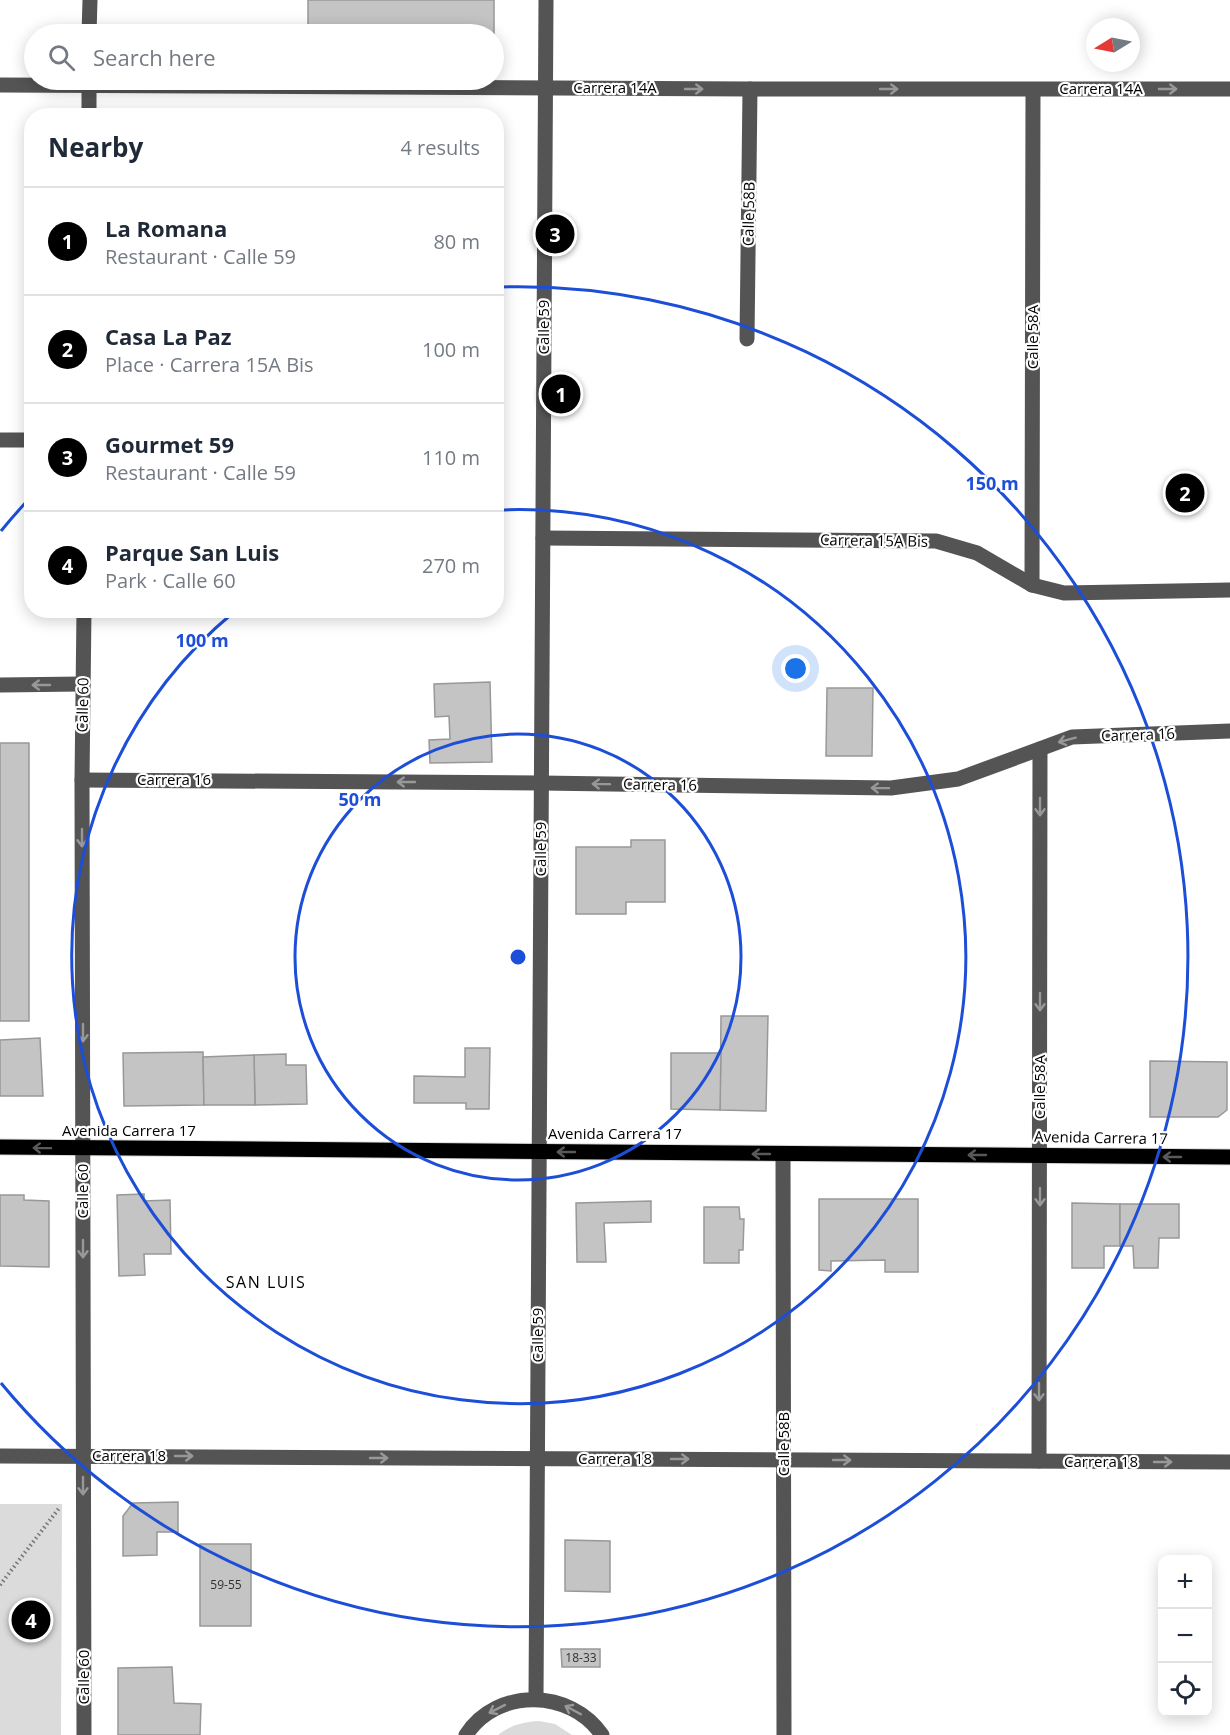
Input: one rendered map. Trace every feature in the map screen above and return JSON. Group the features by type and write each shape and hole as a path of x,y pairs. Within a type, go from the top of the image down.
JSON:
{"main road":[{"name":"Avenida Carrera 17","path":"0,1147 1230,1157"}],"street":[{"path":"89,24 90,0"},
{"name":"Calle 59","path":"536,1699 546,0"},
{"name":"Carrera 14A","path":"0,85 24,84"},
{"name":"Carrera 14A","path":"504,87 1230,89"},
{"name":"Calle 58B","path":"747,339 750,89"},
{"path":"89,90 89,108"},
{"name":"Calle 58A","path":"1032,585 1033,90"},
{"path":"0,440 24,441"},
{"name":"Carrera 15A Bis","path":"543,538 936,542 977,554 1032,585 1064,593 1230,590"},
{"name":"Calle 60","path":"84,618 82,780 84,1735"},
{"path":"0,685 83,684"},
{"name":"Carrera 16","path":"82,780 891,788 958,779 1072,737 1230,731"},
{"name":"Calle 58A","path":"1039,1461 1040,748"},
{"name":"Calle 58B","path":"783,1154 784,1735"},
{"name":"Carrera 18","path":"0,1456 1230,1462"},
{"path":"466,1735 483,1716 499,1707 517,1700 536,1699 554,1701 572,1708 588,1719 602,1735"}],"path":[{"path":"0,1584 62,1504"}],"shaded area":[{"path":"0,1504 62,1504 61,1735 0,1735"},
{"path":"539,1721 555,1724 572,1735 498,1735 517,1725"}],"building":[{"path":"308,0 494,0 494,24 308,24"},
{"path":"490,682 492,762 430,763 429,740 450,739 449,716 435,717 434,684"},
{"path":"827,688 873,688 872,756 826,756"},
{"path":"0,743 29,743 29,1021 0,1021"},
{"path":"631,840 665,840 665,902 626,902 626,914 576,914 576,847 631,847"},
{"path":"721,1016 768,1016 766,1111 720,1110"},
{"path":"40,1038 43,1096 0,1096 0,1040"},
{"path":"465,1048 490,1048 489,1109 466,1109 466,1103 414,1103 414,1076 465,1077"},
{"path":"203,1052 204,1105 124,1106 123,1053"},
{"path":"671,1053 721,1053 720,1110 671,1109"},
{"path":"286,1054 286,1065 306,1065 307,1104 255,1105 254,1055"},
{"path":"254,1055 255,1105 204,1105 203,1057"},
{"path":"1150,1061 1227,1062 1227,1110 1218,1117 1150,1117"},
{"path":"144,1194 144,1201 170,1200 171,1254 144,1254 145,1275 119,1276 117,1195"},
{"path":"0,1195 24,1195 24,1200 49,1201 49,1267 0,1266"},
{"path":"819,1199 918,1199 918,1272 885,1272 885,1260 831,1261 831,1271 819,1270"},
{"path":"651,1201 651,1222 604,1223 606,1262 577,1262 576,1203"},
{"path":"1072,1203 1120,1204 1120,1246 1104,1246 1104,1268 1072,1268"},
{"path":"1120,1204 1179,1204 1179,1238 1159,1238 1158,1268 1134,1268 1133,1246 1120,1246"},
{"path":"704,1207 739,1207 740,1219 744,1219 743,1250 739,1250 739,1263 704,1263"},
{"path":"178,1502 178,1532 157,1532 157,1555 123,1556 123,1516 133,1503"},
{"path":"565,1540 610,1541 610,1592 565,1591"},
{"path":"200,1544 251,1544 251,1626 200,1626"},
{"path":"561,1649 600,1649 600,1667 562,1667"},
{"path":"172,1667 174,1703 201,1704 200,1735 118,1735 118,1668"}],"place":[{"name":"Gourmet 59","path":"555,234"},
{"name":"La Romana","path":"561,394"},
{"name":"Casa La Paz","path":"1185,493"},
{"name":"Parque San Luis","path":"31,1620"}],"district":[{"name":"SAN LUIS","path":"266,1282"}]}
